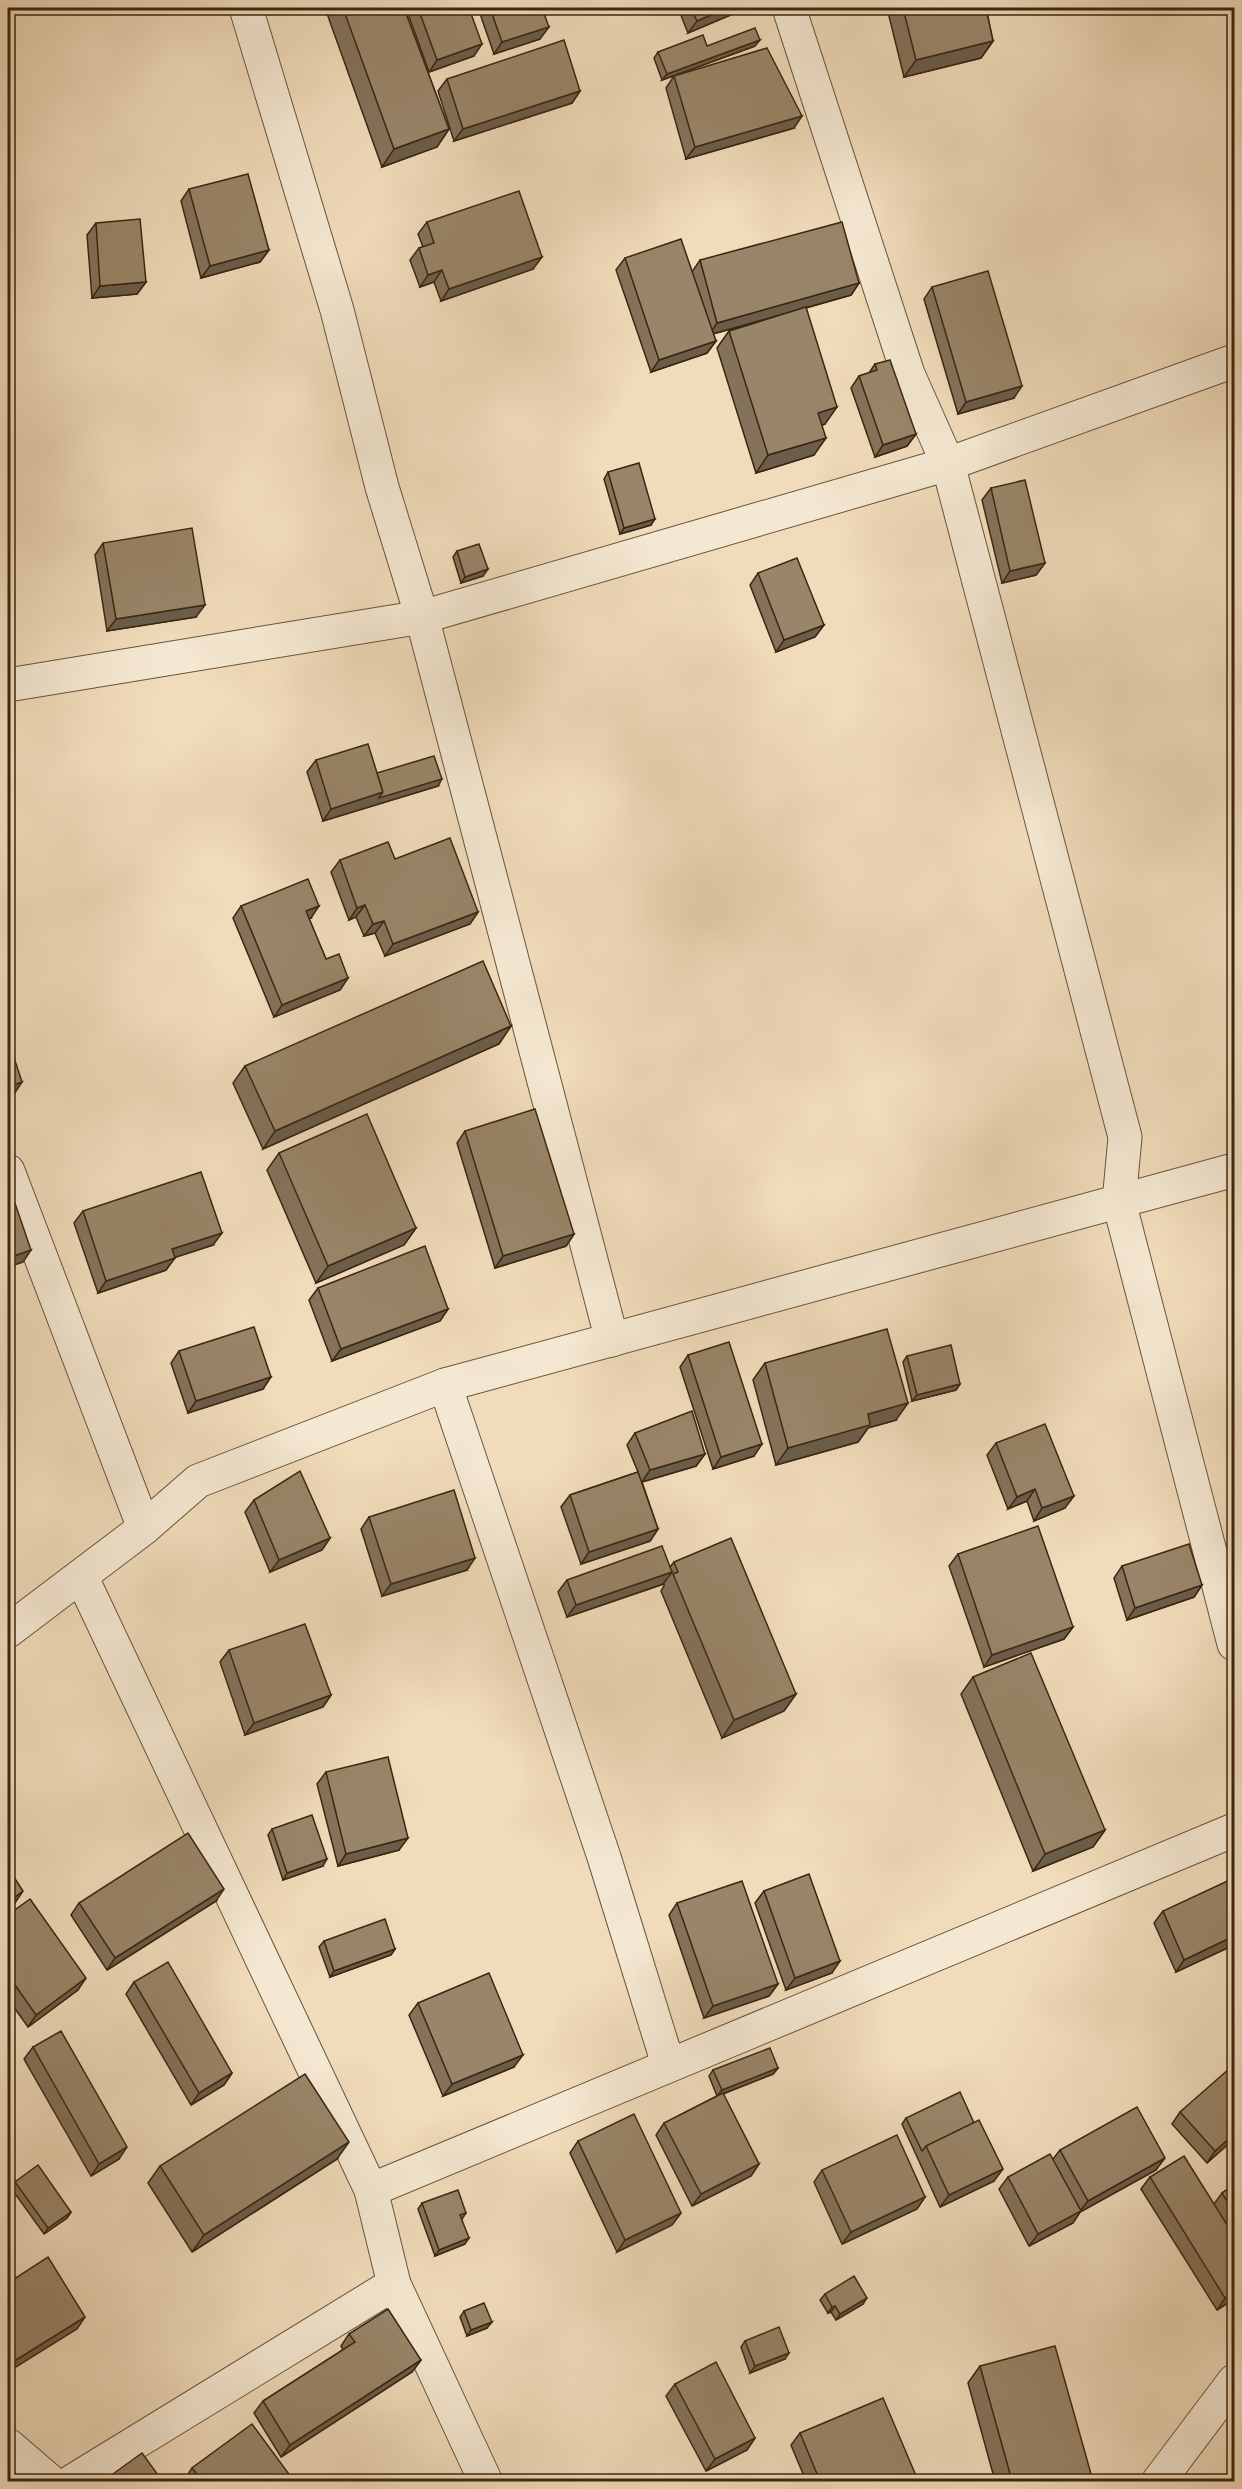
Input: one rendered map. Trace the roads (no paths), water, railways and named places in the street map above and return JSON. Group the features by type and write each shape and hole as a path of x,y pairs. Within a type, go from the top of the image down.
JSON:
{"street":[{"path":"246,8 337,310 382,487 422,617 612,1340"},
{"path":"789,8 908,374 948,464 1125,1137 1119,1202 1234,1644"},
{"path":"8,685 422,617 948,464 1234,361"},
{"path":"8,1631 144,1528 198,1481 445,1385 1234,1170"},
{"path":"8,1171 144,1528"},
{"path":"445,1385 604,1857 668,2064"},
{"path":"81,1576 371,2190 394,2284 486,2481"},
{"path":"371,2190 668,2064 1234,1830"},
{"path":"71,2481 394,2284"},
{"path":"1158,2481 1234,2381"},
{"path":"8,2445 51,2481"}]}
